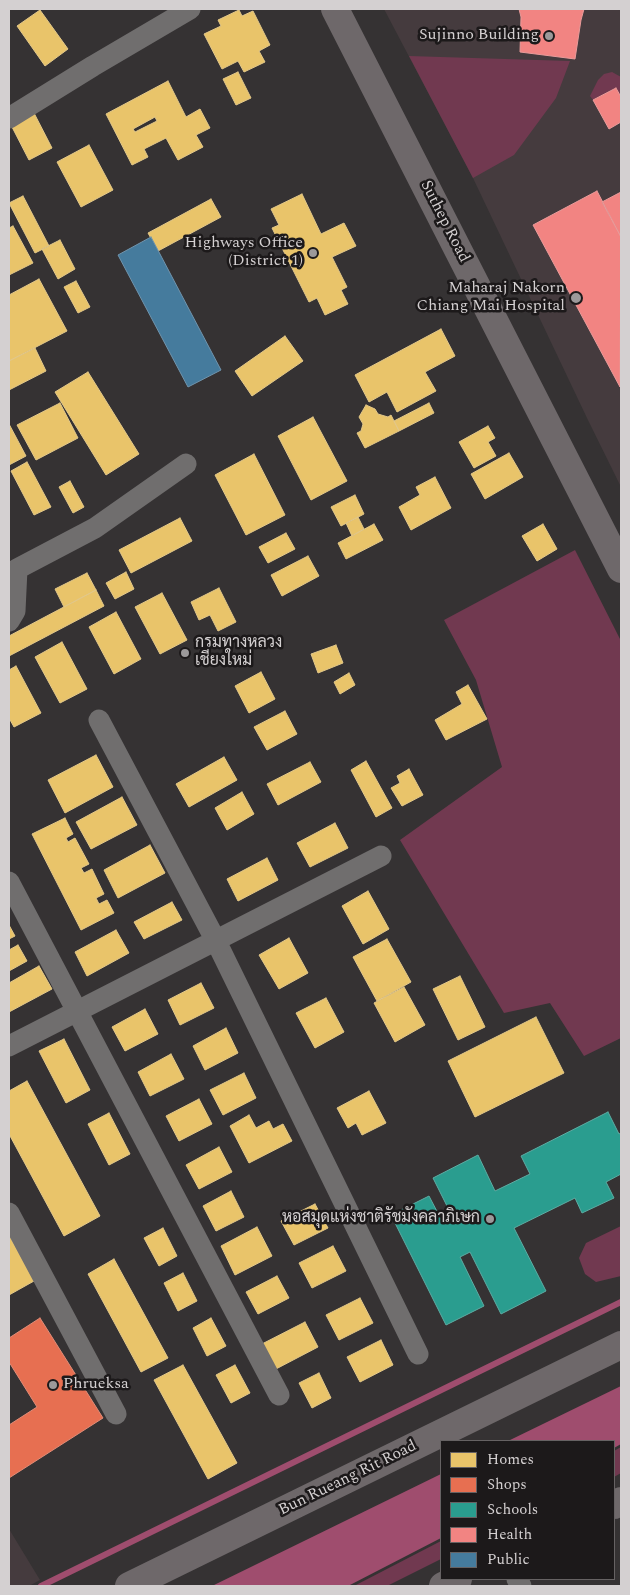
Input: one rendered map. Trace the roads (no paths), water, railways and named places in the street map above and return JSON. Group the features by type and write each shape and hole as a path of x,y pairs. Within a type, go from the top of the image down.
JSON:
{"main road":[{"name":"Suthep Road","path":"335,9 621,569"},
{"name":"Bun Rueang Rit Road","path":"130,1586 621,1345"},
{"path":"443,1586 456,1580"}],"street":[{"path":"9,118 190,9"},
{"path":"9,622 15,610 13,562 94,528 186,464"},
{"path":"99,720 216,941 418,1354"},
{"path":"9,1046 381,856"},
{"path":"9,882 279,1395"},
{"path":"9,1213 116,1414"}],"waterway":[{"path":"41,1586 621,1302"}],"place":[{"name":"Sujinno Building","path":"549,36"},
{"name":"Highways Office (District 1)","path":"313,253"},
{"name":"Maharaj Nakorn Chiang Mai Hospital","path":"576,298"},
{"name":"กรมทางหลวง เชียงใหม่","path":"185,653"},
{"name":"หอสมุดแห่งชาติรัชมังคลาภิเษก","path":"490,1219"},
{"name":"Phrueksa","path":"53,1385"}]}
